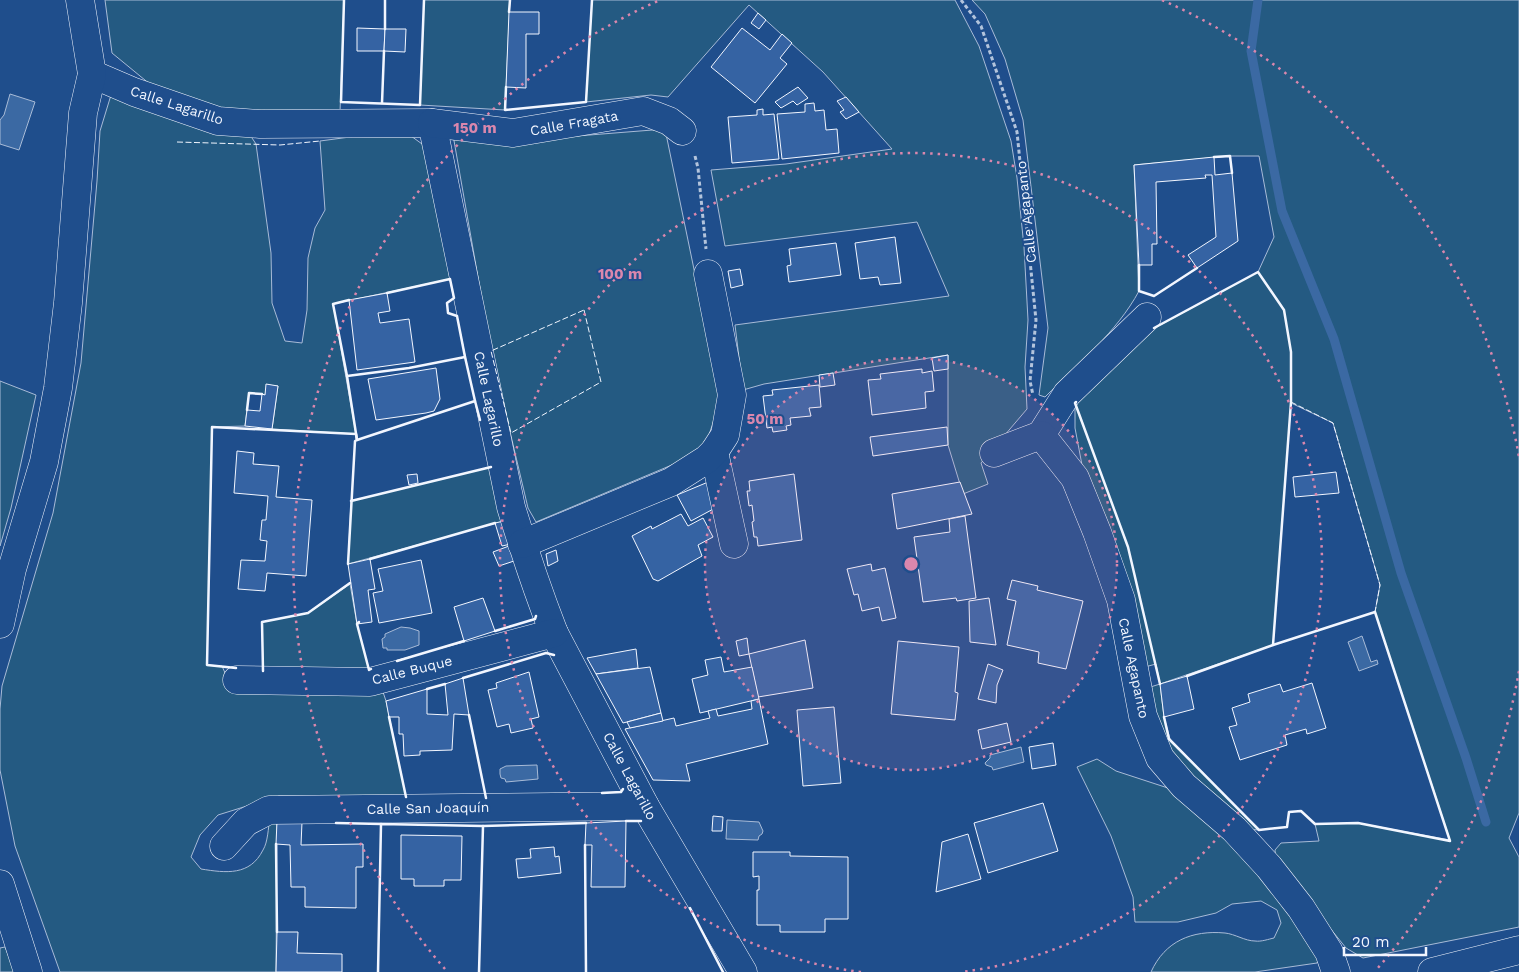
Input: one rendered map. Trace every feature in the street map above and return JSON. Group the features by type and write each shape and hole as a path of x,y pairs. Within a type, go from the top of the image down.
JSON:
{"street":[{"path":"0,624 12,569 44,462 58,388 68,303 83,113 92,74 80,0"},
{"name":"Calle Lagarillo","path":"92,74 134,92 218,121 269,124 432,123 511,507 522,544 554,633 645,806 743,972"},
{"name":"Calle Fragata","path":"432,123 513,133 643,111 669,122 682,131"},
{"path":"522,544 671,482 707,459 714,452 725,435 732,395 708,274"},
{"path":"994,453 1041,435 1067,394 1147,317"},
{"name":"Calle Agapanto","path":"1041,435 1076,478 1097,532 1120,600 1143,716 1160,758 1184,786 1234,829 1269,868 1301,908 1329,952 1336,972"},
{"path":"714,452 734,544"},
{"name":"Calle Buque","path":"237,680 370,682 554,633"},
{"name":"Calle San Joaquín","path":"224,846 246,822 269,810 645,806"},
{"path":"0,884 28,972"},
{"path":"1432,972 1519,950"}],"path":[{"name":"Calle Agapanto","path":"962,0 981,26 1017,132 1036,320 1030,381 1041,435"},
{"path":"682,131 692,144 698,168 708,274"}],"shaded area":[{"path":"105,0 344,0 340,112 223,115 151,85 112,53"},
{"path":"424,0 510,0 505,110 420,105"},
{"path":"592,0 955,0 979,46 1011,141 1024,247 1028,320 1025,367 1027,409 981,463 988,484 963,494 948,445 948,355 764,384 743,390 735,325 949,296 917,222 725,246 711,170 786,164 892,149 823,72 749,5 668,97 651,95 586,102"},
{"path":"972,0 1519,0 1519,813 1509,838 1519,857 1519,927 1363,958 1346,948 1276,861 1275,850 1281,843 1319,841 1315,824 1358,823 1450,840 1375,612 1380,585 1333,423 1291,403 1273,645 1160,684 1156,664 1141,668 1107,536 1082,465 1075,428 1075,403 1153,329 1258,272 1274,237 1259,156 1230,156 1134,165 1139,291 1120,320 1096,347 1045,397 1039,395 1048,328 1023,120 1005,59 985,14"},
{"path":"10,94 35,102 19,150 0,144 0,120 4,115"},
{"path":"111,95 250,135 256,144 271,253 272,303 285,341 302,343 307,310 308,258 315,228 325,210 320,141 380,133 411,136 429,149 450,279 333,304 356,434 272,429 278,386 267,385 265,395 249,393 245,426 212,427 207,665 222,666 233,691 383,692 406,797 279,796 218,815 200,835 191,857 201,869 237,871 258,858 266,843 270,819 277,821 276,972 60,972 15,846 0,770 2,686 53,513 81,363 100,131"},
{"path":"665,129 708,337 722,395 708,438 698,454 536,522 528,508 491,351 453,135 514,141"},
{"path":"0,381 36,395 11,508 0,546"},
{"path":"491,467 504,521 348,564 351,501"},
{"path":"350,584 357,624 369,670 263,671 262,622 308,613"},
{"path":"401,627 419,631 419,645 405,650 387,650 387,648 383,648 382,639 385,637 385,634"},
{"path":"1362,636 1371,662 1377,660 1378,664 1359,671 1348,642"},
{"path":"1160,684 1164,717 1170,739 1259,830 1245,829 1172,758 1144,689"},
{"path":"1021,747 1024,762 993,770 992,767 985,763 990,758 990,755"},
{"path":"1097,759 1116,771 1174,790 1243,851 1322,953 1317,963 1255,972 1151,972 1164,952 1172,945 1191,936 1201,933 1225,933 1251,941 1262,941 1274,938 1281,923 1277,910 1261,901 1232,904 1216,913 1178,922 1135,922 1133,897 1111,836 1077,767"},
{"path":"537,765 538,779 506,782 505,779 501,778 500,769 506,766"},
{"path":"727,820 759,822 763,831 762,834 758,840 726,839"},
{"path":"5,947 15,972 0,972 0,948"}],"building":[{"path":"509,12 539,12 539,34 526,34 526,88 506,87"},
{"path":"758,13 766,20 759,29 751,23"},
{"path":"357,28 385,29 384,51 357,51"},
{"path":"742,28 770,50 782,34 792,43 780,58 787,64 755,103 711,67"},
{"path":"385,29 406,29 405,52 384,51"},
{"path":"798,87 808,98 797,105 793,101 781,108 775,102"},
{"path":"846,97 859,112 846,119 840,112 844,110 837,101"},
{"path":"814,103 815,111 824,110 826,130 837,129 839,153 782,159 777,114 805,112 805,104"},
{"path":"763,109 763,115 774,114 779,159 732,163 728,117 757,115 757,110"},
{"path":"1214,157 1215,175 1232,173 1238,241 1197,268 1188,255 1216,237 1212,175 1205,175 1206,178 1156,182 1157,244 1152,244 1152,265 1139,265 1134,165"},
{"path":"895,237 901,283 880,285 878,277 860,279 855,243"},
{"path":"836,243 841,275 789,282 787,266 791,265 789,249"},
{"path":"740,269 743,285 731,288 728,271"},
{"path":"387,293 390,311 378,313 380,323 409,319 415,362 357,370 349,300"},
{"path":"948,355 948,369 934,371 932,358"},
{"path":"436,368 440,399 434,411 376,420 368,379"},
{"path":"922,369 922,373 932,371 934,391 925,392 926,408 872,415 868,380 881,379 880,374"},
{"path":"833,373 835,385 820,387 819,375"},
{"path":"266,384 278,386 272,429 245,426 247,410 260,411 262,394 265,395"},
{"path":"819,385 821,407 809,408 811,416 790,418 791,425 786,426 787,430 773,432 772,427 767,428 763,396 773,395 772,390"},
{"path":"947,427 948,445 873,456 870,437"},
{"path":"237,451 254,453 253,464 279,466 276,497 312,500 306,576 267,573 265,591 238,589 241,560 265,561 267,541 260,540 262,520 266,520 268,496 234,493"},
{"path":"1336,472 1339,493 1295,497 1293,477"},
{"path":"417,474 418,483 409,485 407,475"},
{"path":"794,474 802,540 758,546 757,537 754,537 752,505 749,506 747,491 750,491 749,481"},
{"path":"713,480 717,507 691,521 677,495"},
{"path":"960,482 972,514 897,529 892,494"},
{"path":"681,514 688,526 703,518 713,537 698,545 702,556 658,581 653,579 632,536 651,526 652,529"},
{"path":"965,516 976,598 957,601 956,598 923,602 914,537 950,532 949,519"},
{"path":"504,521 511,544 502,546 495,523"},
{"path":"509,546 514,561 499,566 493,552"},
{"path":"556,550 558,561 548,566 546,554"},
{"path":"370,559 375,589 368,590 372,622 357,624 348,564"},
{"path":"421,560 432,613 379,623 373,593 383,591 378,569"},
{"path":"871,564 872,571 885,568 896,618 882,621 879,607 862,611 858,594 854,595 847,569"},
{"path":"1012,580 1038,586 1037,590 1083,601 1066,669 1038,663 1039,652 1007,645 1016,601 1007,599"},
{"path":"483,598 495,631 464,641 454,607"},
{"path":"989,598 996,645 970,642 969,601"},
{"path":"747,638 749,654 739,656 736,641"},
{"path":"805,640 813,688 758,697 749,654"},
{"path":"898,641 959,647 955,692 958,693 955,720 891,714"},
{"path":"636,649 638,668 596,674 587,658"},
{"path":"721,657 724,672 752,667 759,699 700,713 692,679 708,675 705,660"},
{"path":"988,664 1003,670 997,685 996,703 978,699"},
{"path":"650,667 661,713 623,723 596,674"},
{"path":"529,672 539,717 531,719 533,728 511,733 509,724 497,727 488,690 497,688 496,683"},
{"path":"1187,676 1194,709 1164,717 1160,684"},
{"path":"463,678 469,715 454,714 452,750 420,751 420,755 404,756 403,734 399,734 399,717 389,717 386,701 427,689 427,714 448,715 445,684"},
{"path":"1312,683 1326,728 1307,734 1306,729 1285,735 1287,745 1240,760 1229,727 1237,725 1232,708 1250,702 1248,694 1280,684 1283,692"},
{"path":"759,699 768,744 686,764 690,781 653,780 625,729 674,718 676,726 710,718 708,711 716,709 718,716 752,709 751,701"},
{"path":"834,707 841,783 803,786 797,710"},
{"path":"661,713 663,721 630,728 627,722"},
{"path":"1007,723 1011,742 982,749 978,730"},
{"path":"1053,743 1056,765 1032,769 1029,747"},
{"path":"1043,803 1058,851 988,873 974,823"},
{"path":"713,816 723,817 722,831 712,831"},
{"path":"277,821 302,822 301,845 363,844 363,867 356,867 356,908 305,907 305,887 291,887 290,845 276,844"},
{"path":"626,821 625,887 591,887 592,845 585,845 586,823"},
{"path":"968,834 981,879 936,892 942,842"},
{"path":"401,835 462,836 461,880 444,880 444,886 414,886 414,879 401,879"},
{"path":"554,847 555,857 559,856 561,873 518,878 516,859 531,858 530,849"},
{"path":"753,852 790,852 790,856 848,857 848,919 825,919 825,932 780,932 780,925 757,925 759,876 753,877"},
{"path":"277,932 298,932 297,953 342,954 342,972 276,972"}],"waterway":[{"path":"1258,0 1251,51 1282,211 1334,339 1401,573 1466,758 1486,822"}],"fence":[{"path":"177,142 280,145 320,141"},
{"path":"584,310 601,382 511,433 491,351 584,310"},
{"path":"1291,402 1333,423 1380,585 1375,612"}],"wall":[{"path":"344,0 341,102 420,105 424,0"},
{"path":"385,0 385,29"},
{"path":"509,12 510,0"},
{"path":"506,87 505,110 586,102 592,0"},
{"path":"382,103 384,51"},
{"path":"1214,157 1230,156 1232,173"},
{"path":"1139,265 1139,291 1154,296 1197,268"},
{"path":"1154,328 1258,272 1284,310 1291,352 1291,402 1273,645"},
{"path":"349,300 333,304 347,376 409,368 465,357 457,316 448,313 447,303 454,298 450,279 387,293"},
{"path":"347,376 357,440 475,401 465,357"},
{"path":"247,410 249,393 262,394"},
{"path":"475,401 480,420"},
{"path":"1076,402 1128,547 1160,684"},
{"path":"236,668 207,665 212,427 356,434 348,564"},
{"path":"351,501 491,467"},
{"path":"370,559 495,523"},
{"path":"263,671 262,622 308,613 350,583"},
{"path":"1164,717 1169,739 1259,830 1287,827 1289,812 1301,811 1315,824 1358,823 1450,841 1375,612 1273,645 1187,676"},
{"path":"495,631 535,619 536,616"},
{"path":"359,622 357,624 369,670 371,669"},
{"path":"397,661 464,641"},
{"path":"463,678 546,653 554,655"},
{"path":"427,689 445,684"},
{"path":"469,715 486,798"},
{"path":"389,717 406,797"},
{"path":"602,793 621,792 623,789"},
{"path":"626,821 641,821"},
{"path":"336,823 381,824"},
{"path":"479,972 483,826 586,823"},
{"path":"378,972 381,824 483,826"},
{"path":"276,844 277,932"},
{"path":"585,845 586,972"},
{"path":"690,908 723,972"}]}
